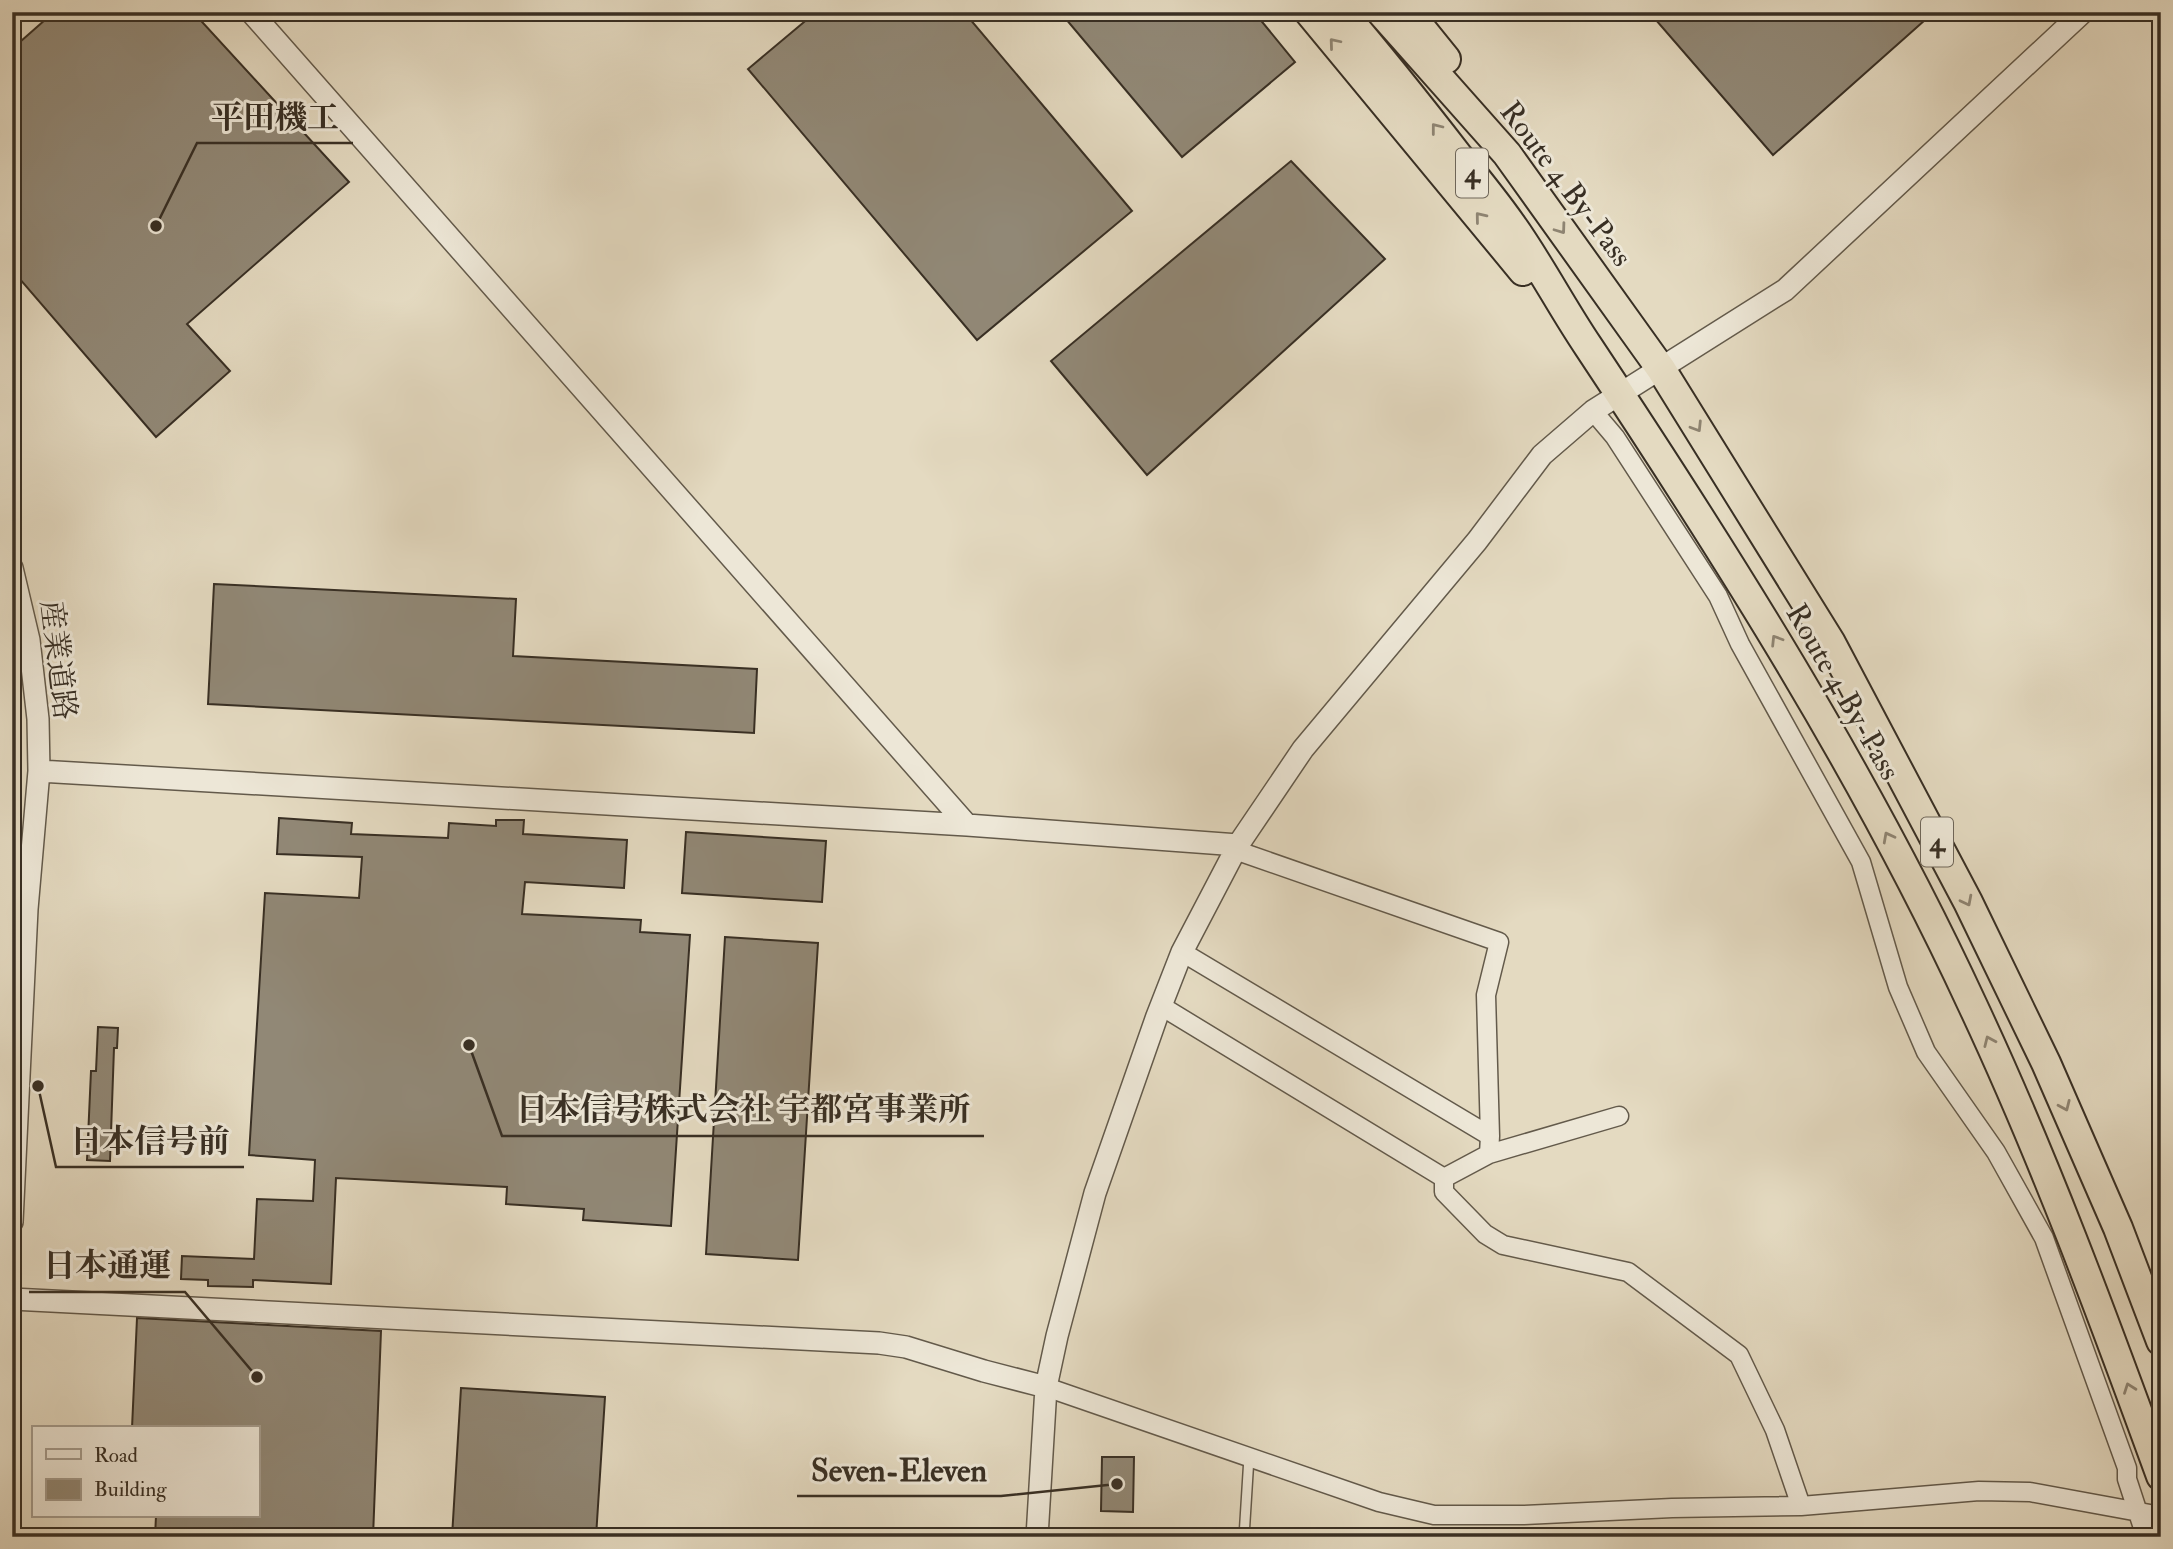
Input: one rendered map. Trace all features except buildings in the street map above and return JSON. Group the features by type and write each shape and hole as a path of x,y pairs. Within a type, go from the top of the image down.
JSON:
{"highway":[{"path":"1309,12 1587,345"},
{"name":"Route 4 By-Pass","path":"1342,12 1390,68 1512,224 1792,666 1871,804 1983,1027 2075,1245 2161,1476"},
{"name":"Route 4 By-Pass","path":"1381,12 1507,154 1661,369 1831,643 1968,902 2046,1063 2118,1228 2161,1341"},
{"path":"1409,12 1482,104 1507,154"}],"street":[{"path":"251,12 967,825"},
{"path":"1037,1537 1046,1387 1095,1194 1182,952 1237,847 1303,749 1477,541 1542,455 1593,411 1785,290 2083,12"},
{"path":"1593,411 1615,437 1718,596 1740,644 1861,862 1898,987 1926,1052 1996,1153 2044,1238 2127,1468 2127,1479 2136,1512 2146,1537"},
{"name":"産業道路","path":"12,568 29,640 39,771 20,902 12,1222"},
{"path":"39,771 967,825 1237,847 1499,942 1486,995 1489,1145"},
{"path":"1182,952 1489,1145"},
{"path":"1161,1006 1444,1178"},
{"path":"1444,1178 1489,1145 1619,1116"},
{"path":"1444,1178 1444,1192 1485,1234 1503,1245 1628,1272 1738,1354 1775,1430 1801,1506"},
{"path":"12,1299 879,1343 906,1347 1046,1387 1379,1502 1434,1515 1524,1515 1672,1508 1801,1506 1979,1491 2029,1492 2161,1516"}],"lane":[{"path":"1244,1537 1249,1457"}],"place":[{"name":"平田機工","path":"156,226"},
{"name":"日本信号株式会社 宇都宮事業所","path":"469,1045"},
{"name":"日本信号前","path":"38,1086"},
{"name":"日本通運","path":"257,1377"},
{"name":"Seven-Eleven","path":"1117,1484"}]}
